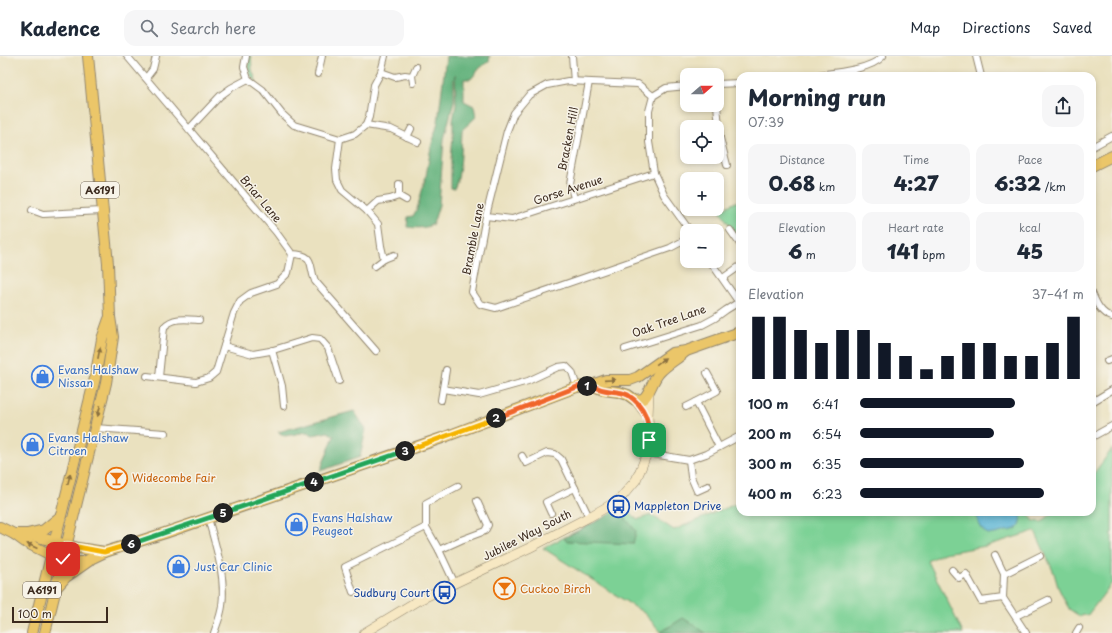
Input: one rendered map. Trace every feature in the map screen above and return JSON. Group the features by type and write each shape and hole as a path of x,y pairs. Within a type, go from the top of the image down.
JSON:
{"main road":[{"name":"A6191","path":"60,544 82,484 106,383 113,337 110,317 108,264 88,56"},
{"path":"1096,164 1112,156"},
{"name":"A6191","path":"60,544 60,517 102,339 110,317"},
{"path":"632,398 626,389 628,382 672,353 686,350 736,333"},
{"path":"592,385 603,390 619,392 632,398 643,399 649,391 652,382 660,372 686,350"},
{"path":"56,588 66,577 104,552 442,438 577,387 592,385 606,380 634,378 645,379 649,386 649,391"},
{"path":"14,534 27,534 44,530 60,517"},
{"path":"0,527 14,534 25,542 57,557 79,562 91,560"},
{"path":"27,534 60,544 104,552"},
{"path":"57,557 60,544"},
{"name":"A6191","path":"45,633 56,588 57,557"},
{"name":"A6191","path":"33,629 57,557"}],"street":[{"name":"Briar Lane","path":"127,56 276,232 292,254"},
{"path":"146,78 153,69 156,56"},
{"path":"246,56 244,67 248,79 263,90 282,114 294,125 340,139 355,134 366,125 374,85 381,72 385,56"},
{"path":"318,74 322,56"},
{"path":"572,56 574,82"},
{"path":"833,72 867,66 879,60 883,56"},
{"path":"976,56 980,72"},
{"path":"414,83 412,76 416,67"},
{"path":"381,72 395,77 405,75 412,76"},
{"path":"189,129 220,96 248,79"},
{"name":"Bramble Lane","path":"653,96 638,84 589,82 568,82 547,85 529,95 514,113 507,131 486,216 472,292 480,304 496,308 670,248 680,243"},
{"name":"Bracken Hill","path":"574,198 570,184 589,82"},
{"path":"724,84 736,83"},
{"path":"680,87 666,88 653,96 649,111 649,142 654,173 664,195 685,224"},
{"path":"718,112 720,138 727,165"},
{"path":"366,125 391,129 418,142"},
{"path":"407,137 411,129"},
{"path":"1096,144 1112,136"},
{"path":"340,139 336,169 337,180 342,190 367,211 378,224 380,246 384,260"},
{"name":"Gorse Avenue","path":"486,216 512,219 654,173"},
{"path":"399,184 399,196"},
{"path":"367,211 378,201 390,200 399,196"},
{"path":"399,196 406,200"},
{"path":"32,210 42,214 102,211"},
{"path":"730,230 736,238"},
{"path":"147,376 196,382 209,378 216,372 234,313 240,301 251,293 277,284 288,273 292,254 302,254 308,257 315,281 376,351"},
{"path":"374,266 394,255"},
{"path":"715,268 736,297"},
{"path":"723,278 736,269"},
{"name":"Oak Tree Lane","path":"625,349 702,325 736,305"},
{"path":"1096,305 1107,316 1112,317"},
{"path":"191,311 191,319"},
{"path":"159,377 164,327 175,319 199,320"},
{"path":"224,346 253,354 312,338 320,339 328,348 339,381"},
{"path":"272,350 282,386 284,406"},
{"path":"443,389 479,395 528,381 558,367 566,366 572,372 577,387"},
{"path":"440,400 446,370"},
{"path":"337,375 344,372"},
{"path":"686,407 717,391 707,373"},
{"path":"1096,400 1112,390"},
{"name":"Jubilee Way South","path":"364,633 417,601 589,517 619,500 636,480 647,453 649,429 649,391"},
{"path":"632,398 648,417"},
{"path":"696,402 718,447"},
{"path":"1096,435 1112,426"},
{"path":"95,428 165,433"},
{"path":"647,453 689,460 706,454 736,438"},
{"path":"522,456 526,463 547,453 555,454 561,459 589,517"},
{"path":"689,460 691,477 697,491 708,486"},
{"path":"454,584 439,550 426,527 426,503 458,486"},
{"path":"551,513 546,502 574,488"},
{"path":"439,550 485,531 488,525 477,501"},
{"path":"208,518 218,557 223,589 222,606 214,633"},
{"path":"353,592 345,567 426,527"},
{"path":"995,555 1004,574 1003,598 1026,633"},
{"path":"1004,574 1040,556"},
{"path":"952,570 959,578 966,574 981,601 1003,598"},
{"path":"1016,616 1048,600"}],"green space":[{"path":"249,56 251,56 252,70 257,83 249,71"},
{"path":"446,56 490,56 489,61 480,68 471,79 464,79 464,101 474,106 476,117 462,130 460,168 454,189 451,188 451,159 453,120 456,104 455,75 454,101 444,139 439,205 433,224 430,226 417,228 407,227 408,217 413,216 417,209 426,176 431,147 438,122"},
{"path":"736,202 736,234 723,216 724,208"},
{"path":"354,411 366,429 360,457 320,471 334,436 328,432 313,435 307,432 285,436 278,432"},
{"path":"1112,449 1112,583 1087,616 1082,614 1081,617 1069,609 1058,587 1054,573 1035,531 986,546 944,553 928,561 963,633 662,633 644,613 543,548 605,517 624,504 637,520 651,515 674,530 736,504 736,516 1030,516 1034,521 1042,522 1049,516 1096,516 1096,471"},
{"path":"612,512 621,513 636,531 633,544 566,541 564,538 605,517"},
{"path":"683,618 706,633 661,632"}],"water":[{"path":"978,516 1021,516 1021,522 1014,530 988,534 983,530"}],"place":[{"name":"Evans Halshaw Nissan","path":"43,376"},
{"name":"Evans Halshaw Citroen","path":"32,444"},
{"name":"Widecombe Fair","path":"116,478"},
{"name":"Mappleton Drive","path":"619,506"},
{"name":"Evans Halshaw Peugeot","path":"296,524"},
{"name":"Just Car Clinic","path":"178,567"},
{"name":"Cuckoo Birch","path":"505,589"},
{"name":"Sudbury Court","path":"445,593"}],"route":[{"path":"63,559 67,545 104,552 165,533 442,438 577,387 592,385 603,390 628,395 635,400 648,417 649,440"}]}
